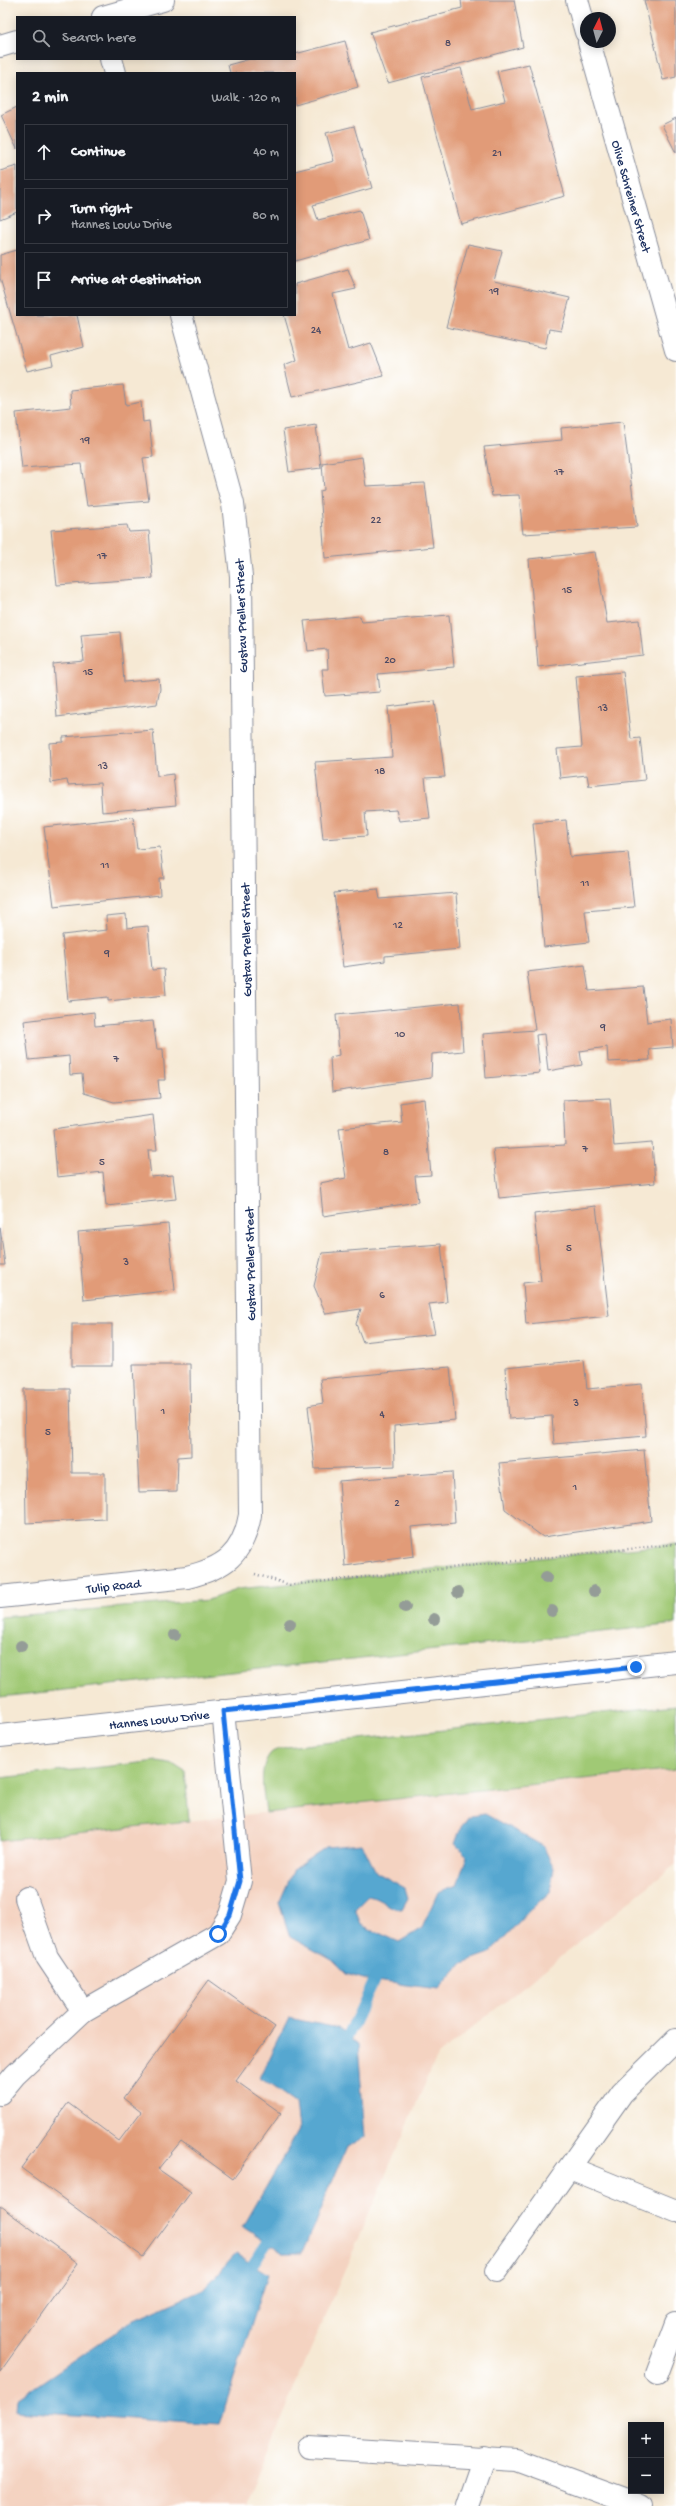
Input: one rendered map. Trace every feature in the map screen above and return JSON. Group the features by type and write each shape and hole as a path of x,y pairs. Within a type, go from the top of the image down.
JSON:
{"street":[{"path":"94,0 99,16"},
{"path":"107,16 163,0"},
{"path":"577,0 580,12"},
{"path":"0,46 16,41"},
{"name":"Olive Schreiner Street","path":"591,48 676,350"},
{"path":"111,60 115,72"},
{"name":"Gustav Preller Street","path":"181,316 233,504 241,576 252,1488 247,1532 239,1548 224,1563"},
{"name":"Tulip Road","path":"0,1597 187,1578 204,1573 224,1563"},
{"name":"Hannes Louw Drive","path":"0,1736 676,1662"},
{"path":"0,2093 15,2075 82,2011 218,1934 230,1915 240,1881 223,1711"},
{"path":"26,1898 47,1958 82,2011"},
{"path":"496,2271 622,2094 676,2040"},
{"path":"570,2168 676,2211"},
{"path":"657,2374 676,2323"},
{"path":"309,2447 516,2460 641,2506"},
{"path":"468,2506 485,2457"}],"path":[{"path":"224,1563 290,1585 676,1544"}],"shaded area":[{"path":"676,1769 676,1864 437,2056 264,2458 246,2506 0,2506 0,1841"}],"green space":[{"path":"676,1544 676,1624 0,1697 0,1617 208,1600 238,1589"},
{"path":"676,1705 676,1769 266,1813 262,1782 264,1766 271,1753 286,1747"},
{"path":"157,1761 174,1764 185,1771 189,1821 0,1841 0,1778"}],"water":[{"path":"485,1814 543,1846 554,1868 550,1892 529,1911 490,1953 462,1963 439,1989 367,1980 346,1974 332,1960 290,1937 279,1903 294,1869 326,1847 362,1844 376,1872 405,1888 408,1898 402,1909 397,1909 368,1896 355,1909 361,1925 399,1942 422,1928 438,1892 457,1885 467,1856 455,1844 461,1827 470,1816"},
{"path":"289,2018 338,2028 358,2044 365,2137 347,2147 302,2253 282,2253 243,2227 299,2130 296,2103 260,2078"},
{"path":"236,2254 268,2274 219,2425 16,2411 17,2399 130,2322 203,2290"}],"building":[{"path":"461,0 514,0 523,47 388,83 370,32 462,8"},
{"path":"644,0 676,0 676,77 663,80"},
{"path":"345,41 358,87 296,105 296,72 230,72 228,65 246,60 296,60 296,54"},
{"path":"529,64 565,196 461,224 422,77 461,68 472,109 505,101 497,71"},
{"path":"16,108 16,147 1,115"},
{"path":"676,118 676,153 662,125"},
{"path":"354,126 372,188 313,205 318,220 360,210 369,240 296,261 296,171 334,161 326,133"},
{"path":"16,166 16,212 0,219 0,171"},
{"path":"468,244 502,251 494,281 570,298 561,331 549,329 545,348 446,327"},
{"path":"16,250 16,316 77,316 84,347 51,356 53,365 27,371 0,278 0,255"},
{"path":"348,269 356,289 333,294 348,350 371,343 384,376 292,397 284,365 297,360 284,316 296,316 296,284"},
{"path":"123,385 126,405 141,402 143,422 149,421 153,457 143,458 149,501 87,506 81,464 22,468 16,413 71,407 70,390"},
{"path":"623,422 637,527 523,534 519,495 492,496 484,447 562,440 561,428"},
{"path":"316,425 321,468 289,472 283,430"},
{"path":"362,457 366,486 425,483 433,547 325,558 320,491 324,490 322,463"},
{"path":"127,525 129,532 149,531 153,578 57,585 51,530"},
{"path":"595,552 607,623 639,620 643,655 538,667 529,559"},
{"path":"449,615 454,667 378,674 380,692 325,696 322,669 328,669 327,649 308,651 304,621 360,616 362,622"},
{"path":"120,632 124,682 159,679 160,689 157,704 57,717 53,664 84,661 81,635"},
{"path":"623,672 631,739 640,738 645,780 589,786 587,775 560,778 557,749 582,747 576,676"},
{"path":"435,701 445,777 425,778 430,818 399,821 396,810 365,812 367,836 323,839 315,762 392,757 388,707"},
{"path":"153,730 157,776 173,774 176,805 102,812 100,783 68,785 67,780 51,783 49,743 63,742 63,737"},
{"path":"133,817 137,849 160,847 164,878 159,878 160,895 54,906 44,827"},
{"path":"566,820 570,857 628,852 634,907 585,911 589,942 544,947 533,823"},
{"path":"378,889 380,899 456,893 460,949 385,956 385,961 343,967 334,893"},
{"path":"126,914 127,928 148,926 152,970 164,969 166,995 108,1001 108,997 68,1001 62,935 107,930 106,916"},
{"path":"585,965 589,991 643,987 647,1022 671,1019 673,1047 649,1049 650,1060 608,1062 607,1047 580,1051 582,1065 548,1071 544,1034 536,1035 540,1073 486,1078 483,1034 535,1030 527,972"},
{"path":"460,1003 463,1051 432,1054 431,1078 332,1092 330,1057 339,1055 336,1015"},
{"path":"94,1012 95,1026 153,1021 157,1049 163,1049 165,1080 158,1080 160,1098 114,1102 84,1093 82,1074 70,1075 69,1056 29,1060 24,1021"},
{"path":"610,1098 614,1146 652,1143 655,1183 499,1198 493,1149 565,1145 563,1100"},
{"path":"424,1099 431,1175 415,1176 418,1202 323,1216 320,1183 346,1178 339,1128 402,1122 400,1103"},
{"path":"153,1115 157,1150 148,1150 151,1177 173,1175 176,1199 106,1206 103,1172 57,1177 53,1129"},
{"path":"596,1206 609,1316 526,1324 523,1283 541,1281 534,1214"},
{"path":"168,1224 175,1290 84,1300 78,1232"},
{"path":"0,1227 5,1265 0,1265"},
{"path":"441,1244 447,1302 429,1304 435,1334 363,1342 356,1324 361,1309 326,1314 314,1286 322,1253"},
{"path":"72,1324 112,1324 112,1366 72,1366"},
{"path":"584,1360 587,1389 642,1384 646,1436 554,1444 552,1416 509,1419 505,1368"},
{"path":"133,1364 190,1364 191,1456 178,1457 177,1491 139,1492"},
{"path":"450,1367 455,1420 394,1426 395,1466 315,1469 308,1406 323,1403 320,1379"},
{"path":"24,1389 70,1389 72,1473 105,1473 105,1519 26,1523"},
{"path":"644,1450 651,1521 543,1537 505,1509 499,1463"},
{"path":"452,1472 455,1523 411,1527 414,1556 345,1566 339,1481"},
{"path":"209,1980 275,2027 236,2081 281,2113 233,2179 181,2141 158,2169 191,2192 143,2257 21,2168 68,2103 119,2141 141,2112 123,2098"},
{"path":"0,2206 78,2263 0,2372"}],"waterway":[{"path":"348,2036 374,1981"},
{"path":"253,2264 267,2243"}],"route":[{"path":"218,1934 230,1915 240,1881 226,1762 223,1711 636,1667"}]}
